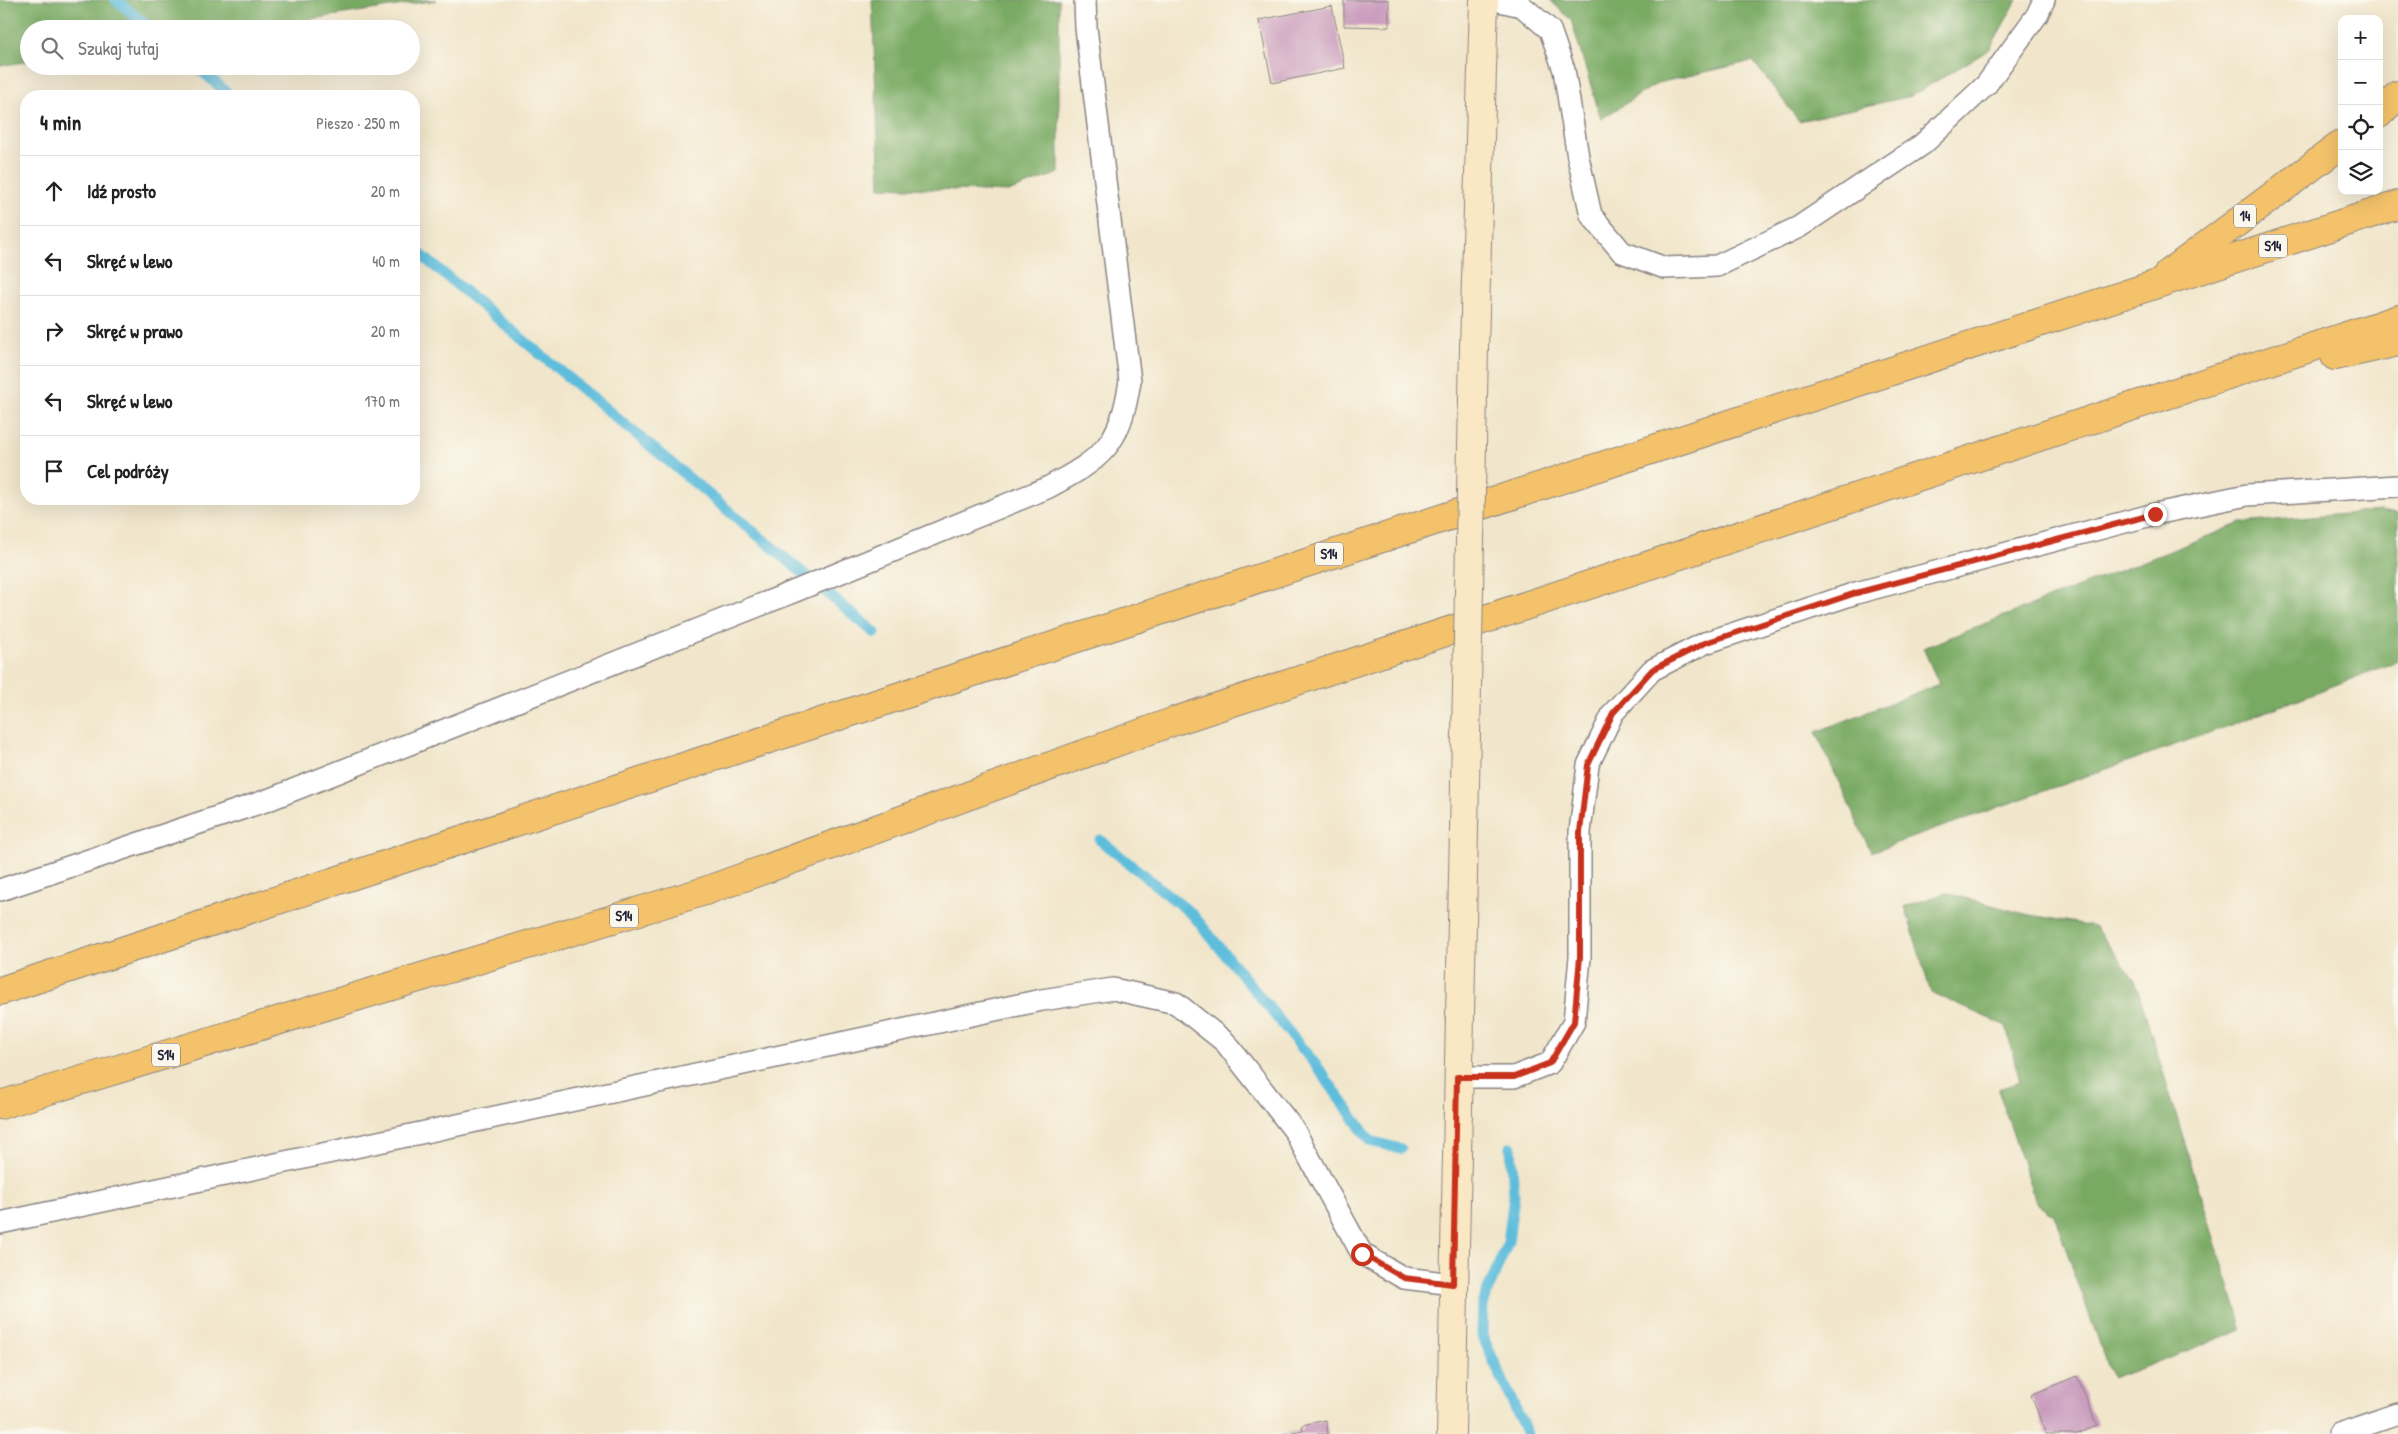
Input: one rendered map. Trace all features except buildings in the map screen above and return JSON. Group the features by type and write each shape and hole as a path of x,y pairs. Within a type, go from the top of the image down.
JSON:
{"highway":[{"path":"2383,110 2398,95"},
{"name":"14","path":"2148,288 2338,147"},
{"name":"S14","path":"0,991 1551,481 2398,205"},
{"name":"S14","path":"0,1105 705,891 1175,721 2398,318"},
{"path":"2179,389 2398,342"}],"street":[{"path":"1451,1434 1457,1077 1484,0"}],"lane":[{"path":"0,890 268,800 838,574 1047,488 1082,469 1112,441 1125,414 1130,381 1086,28 1085,0"},
{"path":"1495,0 1522,6 1550,30 1564,70 1578,157 1591,215 1622,252 1665,268 1717,266 1800,227 1923,144 1986,85 2037,15 2044,0"},
{"path":"1457,1077 1514,1077 1550,1063 1574,1022 1580,957 1580,832 1588,765 1613,713 1652,670 1705,643 1856,593 2155,514 2247,495 2398,486"},
{"path":"0,1223 1042,1000 1113,989 1176,1003 1225,1042 1294,1130 1362,1254 1404,1278 1453,1284"},
{"path":"2339,1434 2398,1414"}],"green space":[{"path":"0,0 437,0 305,20 20,20 20,63 0,66"},
{"path":"872,0 1059,0 1059,173 1008,192 880,187"},
{"path":"1550,0 2017,0 1989,50 1911,96 1799,121 1753,61 1658,83 1601,119 1571,20"},
{"path":"2380,511 2398,514 2398,661 2223,728 1871,852 1816,732 1939,684 1923,648 2241,523"},
{"path":"1946,893 2025,914 2094,926 2135,980 2242,1330 2112,1379 2054,1215 2036,1203 1998,1089 2020,1082 2006,1026 1931,993 1905,906"}],"waterway":[{"path":"116,0 140,20"},
{"path":"206,75 224,90"},
{"path":"420,254 875,633"},
{"path":"1100,840 1193,915 1319,1069 1370,1141 1401,1149"},
{"path":"1511,1147 1514,1196 1508,1242 1483,1302 1482,1335 1527,1434"}],"route":[{"path":"1362,1254 1404,1278 1453,1284 1457,1077 1514,1077 1550,1063 1574,1022 1580,957 1580,832 1588,765 1613,713 1652,670 1705,643 1856,593 2155,514"}]}
